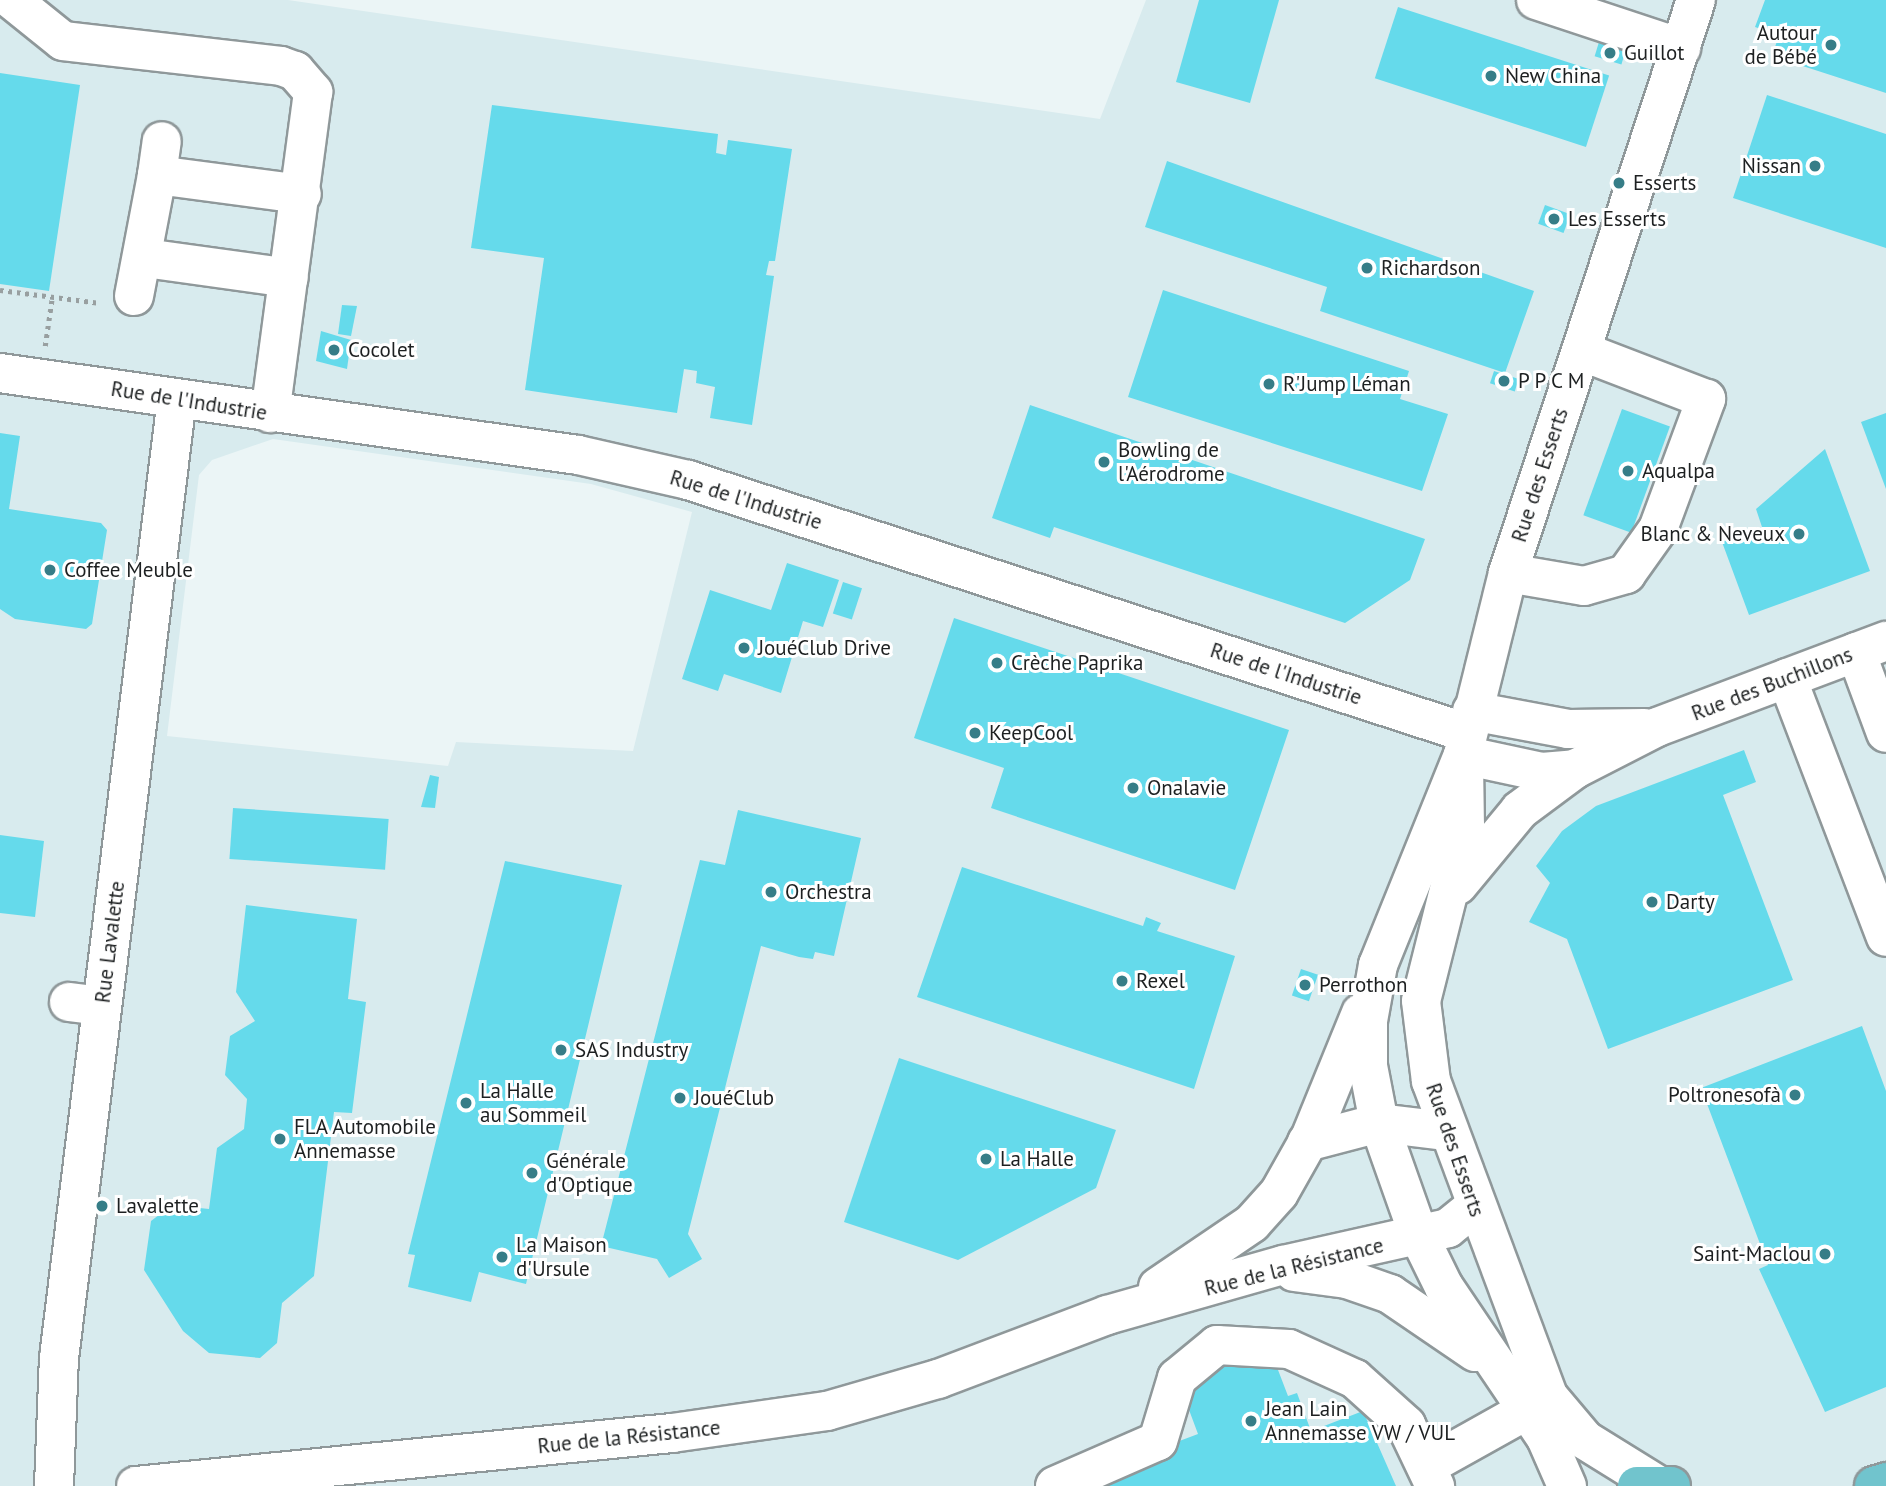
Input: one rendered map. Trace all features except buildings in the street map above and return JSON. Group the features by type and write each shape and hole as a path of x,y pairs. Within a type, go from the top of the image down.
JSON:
{"main road":[{"path":"1874,1486 1886,1482"}],"street":[{"path":"12,0 41,28 84,47 295,71 313,92 314,107 270,413"},
{"path":"1536,0 1681,48"},
{"name":"Rue des Esserts","path":"1567,1486 1527,1410 1444,1286 1419,1236 1379,1123 1366,1043 1378,965 1468,733 1508,573 1696,0"},
{"path":"0,27 41,28"},
{"path":"134,296 145,258 160,158 302,194"},
{"path":"145,258 289,278"},
{"path":"1508,573 1584,586 1626,574 1658,529 1706,399 1581,351"},
{"name":"Rue de l'Industrie","path":"0,373 578,455 688,480 1468,733"},
{"name":"Rue Lavalette","path":"54,1486 59,1358 85,1004 177,399"},
{"path":"1871,646 1886,733"},
{"name":"Rue des Buchillons","path":"1468,733 1542,772 1575,769 1657,727 1871,646"},
{"path":"1787,678 1886,937"},
{"name":"Rue des Buchillons","path":"1468,733 1657,727"},
{"name":"Rue des Esserts","path":"1468,733 1467,818 1445,906 1422,1024 1445,1132 1554,1406 1596,1449 1655,1485"},
{"path":"1445,906 1502,828 1575,769"},
{"name":"Rue de la Résistance","path":"1107,1315 1194,1267 1252,1223 1279,1193 1307,1142 1378,965"},
{"path":"1307,1142 1379,1123 1445,1132"},
{"name":"Rue de la Résistance","path":"136,1486 802,1416 910,1389 1107,1315 1261,1271 1419,1236 1454,1225 1474,1207"},
{"path":"1261,1271 1332,1276 1390,1294 1502,1373"},
{"path":"1196,1290 1217,1345"},
{"path":"1055,1486 1158,1441 1177,1378 1217,1345 1270,1345 1329,1363 1392,1409 1431,1476 1527,1410"}],"path":[{"path":"0,290 114,304 134,296"},
{"path":"40,378 52,298"}],"shaded area":[{"path":"0,0 288,0 1100,119 1146,0 1886,0 1886,1486 0,1486","holes":["273,439 591,484 692,512 633,751 456,742 448,766 167,736 199,475 212,460"]}],"place":[{"name":"Autour de Bébé","path":"1831,45"},
{"name":"Guillot","path":"1610,53"},
{"name":"New China","path":"1491,76"},
{"name":"Nissan","path":"1815,166"},
{"name":"Esserts","path":"1619,183"},
{"name":"Les Esserts","path":"1554,219"},
{"name":"Richardson","path":"1367,268"},
{"name":"Cocolet","path":"334,350"},
{"name":"P P C M","path":"1504,381"},
{"name":"R'Jump Léman","path":"1269,384"},
{"name":"Bowling de l'Aérodrome","path":"1104,462"},
{"name":"Aqualpa","path":"1628,471"},
{"name":"Blanc & Neveux","path":"1799,534"},
{"name":"Coffee Meuble","path":"50,570"},
{"name":"JouéClub Drive","path":"744,648"},
{"name":"Crèche Paprika","path":"997,663"},
{"name":"KeepCool","path":"975,733"},
{"name":"Onalavie","path":"1133,788"},
{"name":"Orchestra","path":"771,892"},
{"name":"Darty","path":"1652,902"},
{"name":"Rexel","path":"1122,981"},
{"name":"Perrothon","path":"1305,985"},
{"name":"SAS Industry","path":"561,1050"},
{"name":"Poltronesofà","path":"1795,1095"},
{"name":"JouéClub","path":"680,1098"},
{"name":"La Halle au Sommeil","path":"466,1103"},
{"name":"FLA Automobile Annemasse","path":"280,1139"},
{"name":"La Halle","path":"986,1159"},
{"name":"Générale d'Optique","path":"532,1173"},
{"name":"Lavalette","path":"102,1206"},
{"name":"Saint-Maclou","path":"1825,1254"},
{"name":"La Maison d'Ursule","path":"502,1257"},
{"name":"Jean Lain Annemasse VW / VUL","path":"1251,1421"}]}
